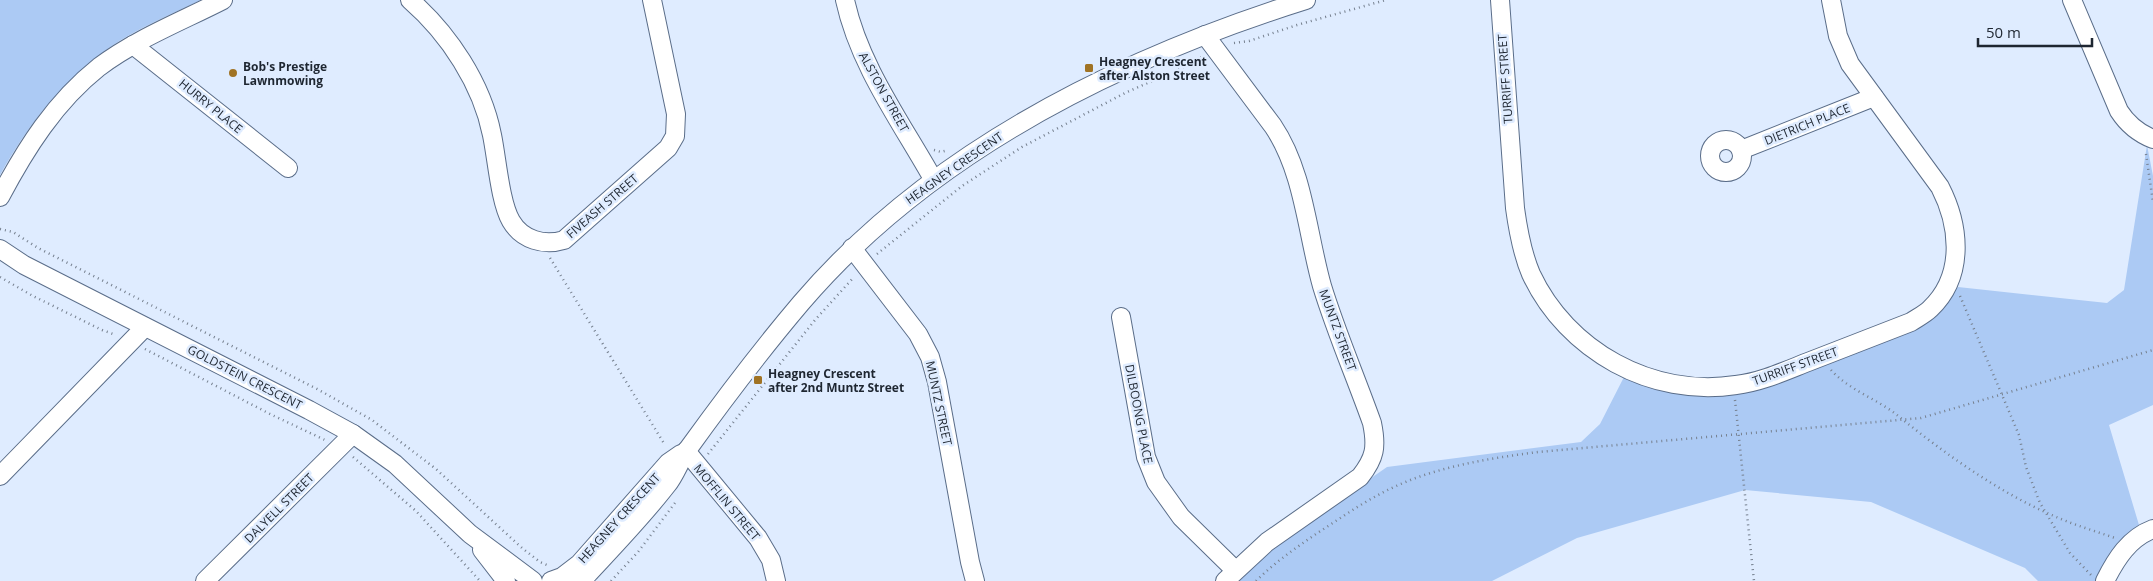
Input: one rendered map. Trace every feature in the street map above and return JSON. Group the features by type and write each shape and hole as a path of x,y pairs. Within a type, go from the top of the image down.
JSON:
{"street":[{"path":"0,197 20,160 42,126 69,94 99,67 134,44 224,0"},
{"path":"410,0 443,35 464,65 480,98 492,132 506,209 512,222 521,233 539,242 546,243"},
{"name":"FIVEASH STREET","path":"546,243 552,244 564,240 668,148 675,136 676,114 652,0"},
{"name":"ALSTON STREET","path":"845,0 855,37 870,69 934,179"},
{"name":"HEAGNEY CRESCENT","path":"551,574 562,577 581,573 643,504 668,484 686,451 801,302 852,248 892,212 934,179 986,143 1051,106 1127,68 1210,42 1306,0"},
{"name":"TURRIFF STREET","path":"1500,0 1515,208 1520,241 1531,273 1560,319 1585,343 1614,363 1637,374 1661,382 1700,388 1734,386 1765,379 1911,322 1929,310 1944,293 1953,272 1956,249 1954,224 1946,199 1940,187 1850,64 1838,36 1830,0"},
{"path":"2072,0 2119,111 2128,124 2139,133 2151,138"},
{"name":"MUNTZ STREET","path":"1210,42 1281,138 1292,163 1322,287 1372,423 1376,441 1370,465 1360,478 1267,542 1230,576"},
{"name":"HURRY PLACE","path":"134,44 288,168"},
{"name":"DIETRICH PLACE","path":"1741,150 1874,97"},
{"name":"MUNTZ STREET","path":"852,248 918,334 930,357 937,382 975,581"},
{"name":"GOLDSTEIN CRESCENT","path":"0,249 24,265 353,434 415,480 470,534 506,581"},
{"name":"DILBOONG PLACE","path":"1121,317 1146,457 1156,482 1176,512 1230,576"},
{"path":"0,476 145,327"},
{"name":"DALYELL STREET","path":"205,581 353,434"},
{"name":"MOFFLIN STREET","path":"686,451 696,466 758,538 770,560 776,581"},
{"path":"2101,580 2126,547 2153,528"},
{"name":"GOLDSTEIN CRESCENT","path":"470,534 534,581"}],"path":[{"path":"696,466 720,441 815,320 871,256 882,250 922,216 962,186 1022,148 1125,93 1186,66 1210,42 1249,41 1297,25 1386,0"},
{"path":"2151,138 2146,154 2153,202"},
{"path":"928,146 941,152"},
{"path":"925,164 941,152 955,147"},
{"path":"0,229 13,232 38,248 319,390 372,420 436,469 538,560 551,574"},
{"path":"546,243 550,262 668,451"},
{"path":"0,277 33,296 102,330 132,341 170,363 314,436 326,439 349,453 416,511 480,581"},
{"path":"1963,302 2019,435 2026,467 2046,512 2074,558 2101,580"},
{"path":"1256,581 1280,560 1355,508 1382,493 1425,475 1497,457 1904,420 1944,413 2153,350"},
{"path":"1823,356 1836,375 1904,420 1966,467 2046,512 2117,539 2126,547"},
{"path":"1734,386 1754,581"},
{"path":"611,581 638,552 677,500"}],"shaded area":[{"path":"0,0 201,0 131,34 92,61 61,90 34,122 0,175"},
{"path":"2147,145 2153,176 2153,405 2109,425 2142,535 2105,581 2038,581 2025,568 1871,502 1745,490 1577,538 1492,581 1236,581 1279,542 1387,467 1581,442 1600,424 1624,377 1667,389 1711,395 1938,310 1958,287 2107,303 2124,290"}],"place":[{"name":"Heagney Crescent after Alston Street","path":"1089,68"},
{"name":"Bob's Prestige Lawnmowing","path":"233,73"},
{"name":"Heagney Crescent after 2nd Muntz Street","path":"758,380"}]}
